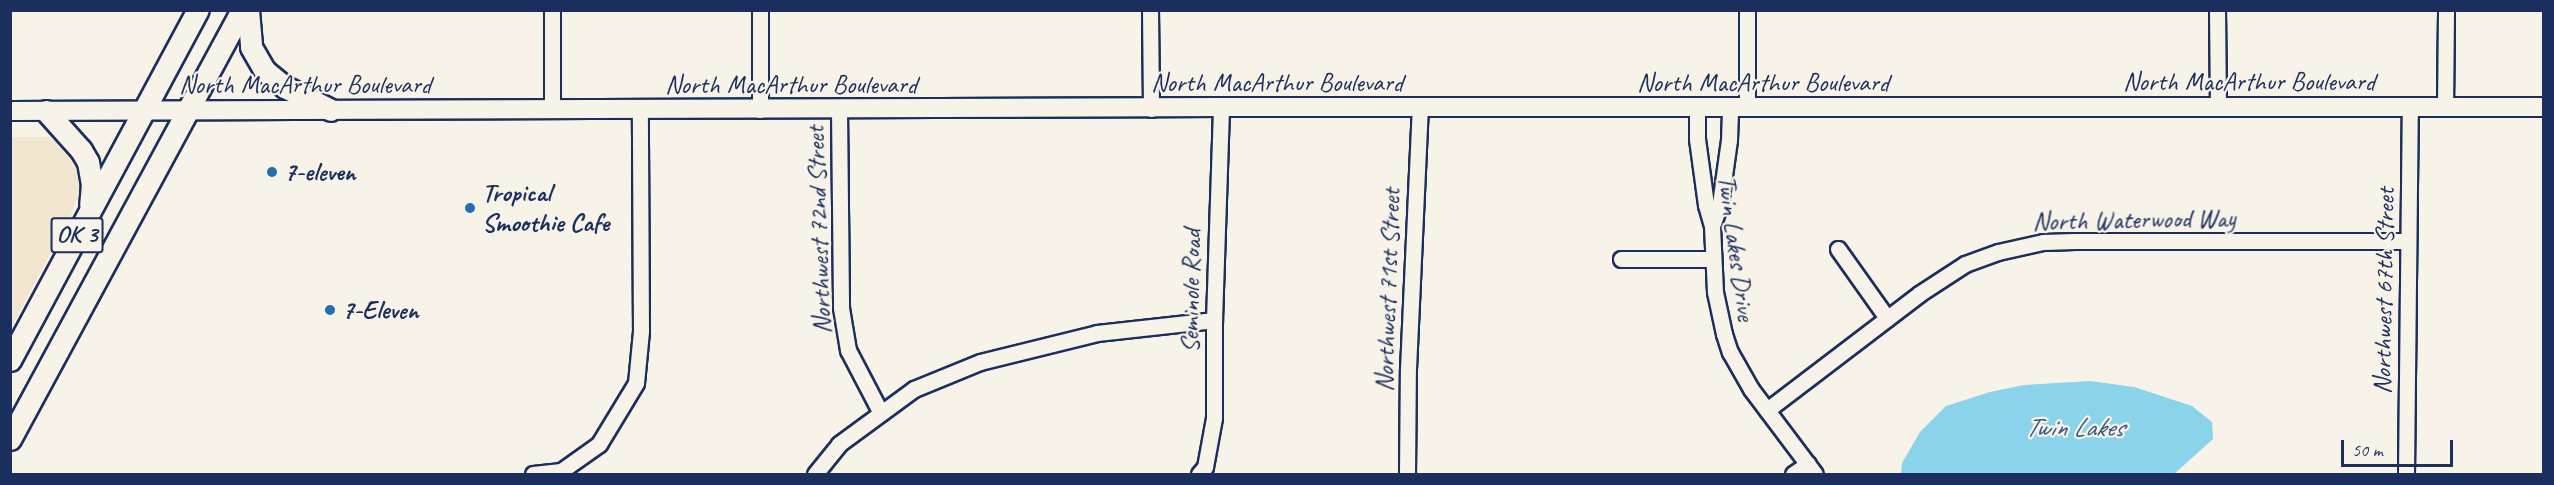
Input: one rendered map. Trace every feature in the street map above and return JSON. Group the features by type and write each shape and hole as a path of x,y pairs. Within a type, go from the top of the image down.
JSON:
{"highway":[{"name":"OK 3","path":"10,360 198,10"},
{"name":"OK 3","path":"10,440 242,10"},
{"path":"248,10 251,47 265,71 285,87 331,110"},
{"path":"46,111 81,150 88,162 92,184 90,212"}],"main road":[{"name":"North MacArthur Boulevard","path":"10,111 640,111 1221,107 2544,107"}],"street":[{"path":"552,10 552,110"},
{"path":"760,10 760,110"},
{"path":"1150,10 1151,109"},
{"path":"1712,226 1720,204 1730,140 1738,108 1747,10"},
{"path":"2217,10 2218,108"},
{"path":"2445,108 2446,10"},
{"name":"Seminole Road","path":"1199,474 1205,467 1214,418 1214,320 1221,107"},
{"name":"Northwest 71st Street","path":"1407,474 1420,108"},
{"name":"Twin Lakes Drive","path":"1697,108 1697,139 1706,205 1712,226 1717,303 1724,334 1738,368 1811,469"},
{"name":"Northwest 67th Street","path":"2406,474 2410,108"},
{"name":"Northwest 72nd Street","path":"839,110 841,308 848,350 881,413"},
{"path":"533,474 561,471 599,444 636,383 641,331 640,111"},
{"name":"North Waterwood Way","path":"1767,410 1887,318 1965,264 1998,252 2043,242 2409,241"},
{"path":"1838,249 1887,318"},
{"path":"1621,259 1713,260"},
{"path":"815,474 839,444 914,389 980,362 1097,333 1214,320"},
{"path":"1793,474 1811,469"}],"shaded area":[{"path":"11,137 49,137 64,145 76,155 83,184 71,215 11,328"}],"water":[{"name":"Twin Lakes","path":"2090,381 2134,387 2192,406 2212,422 2213,439 2174,474 1901,474 1902,463 1920,432 1946,406 1990,392 2024,385"}],"place":[{"name":"7-eleven","path":"272,172"},
{"name":"Tropical Smoothie Cafe","path":"470,208"},
{"name":"7-Eleven","path":"330,310"}]}
